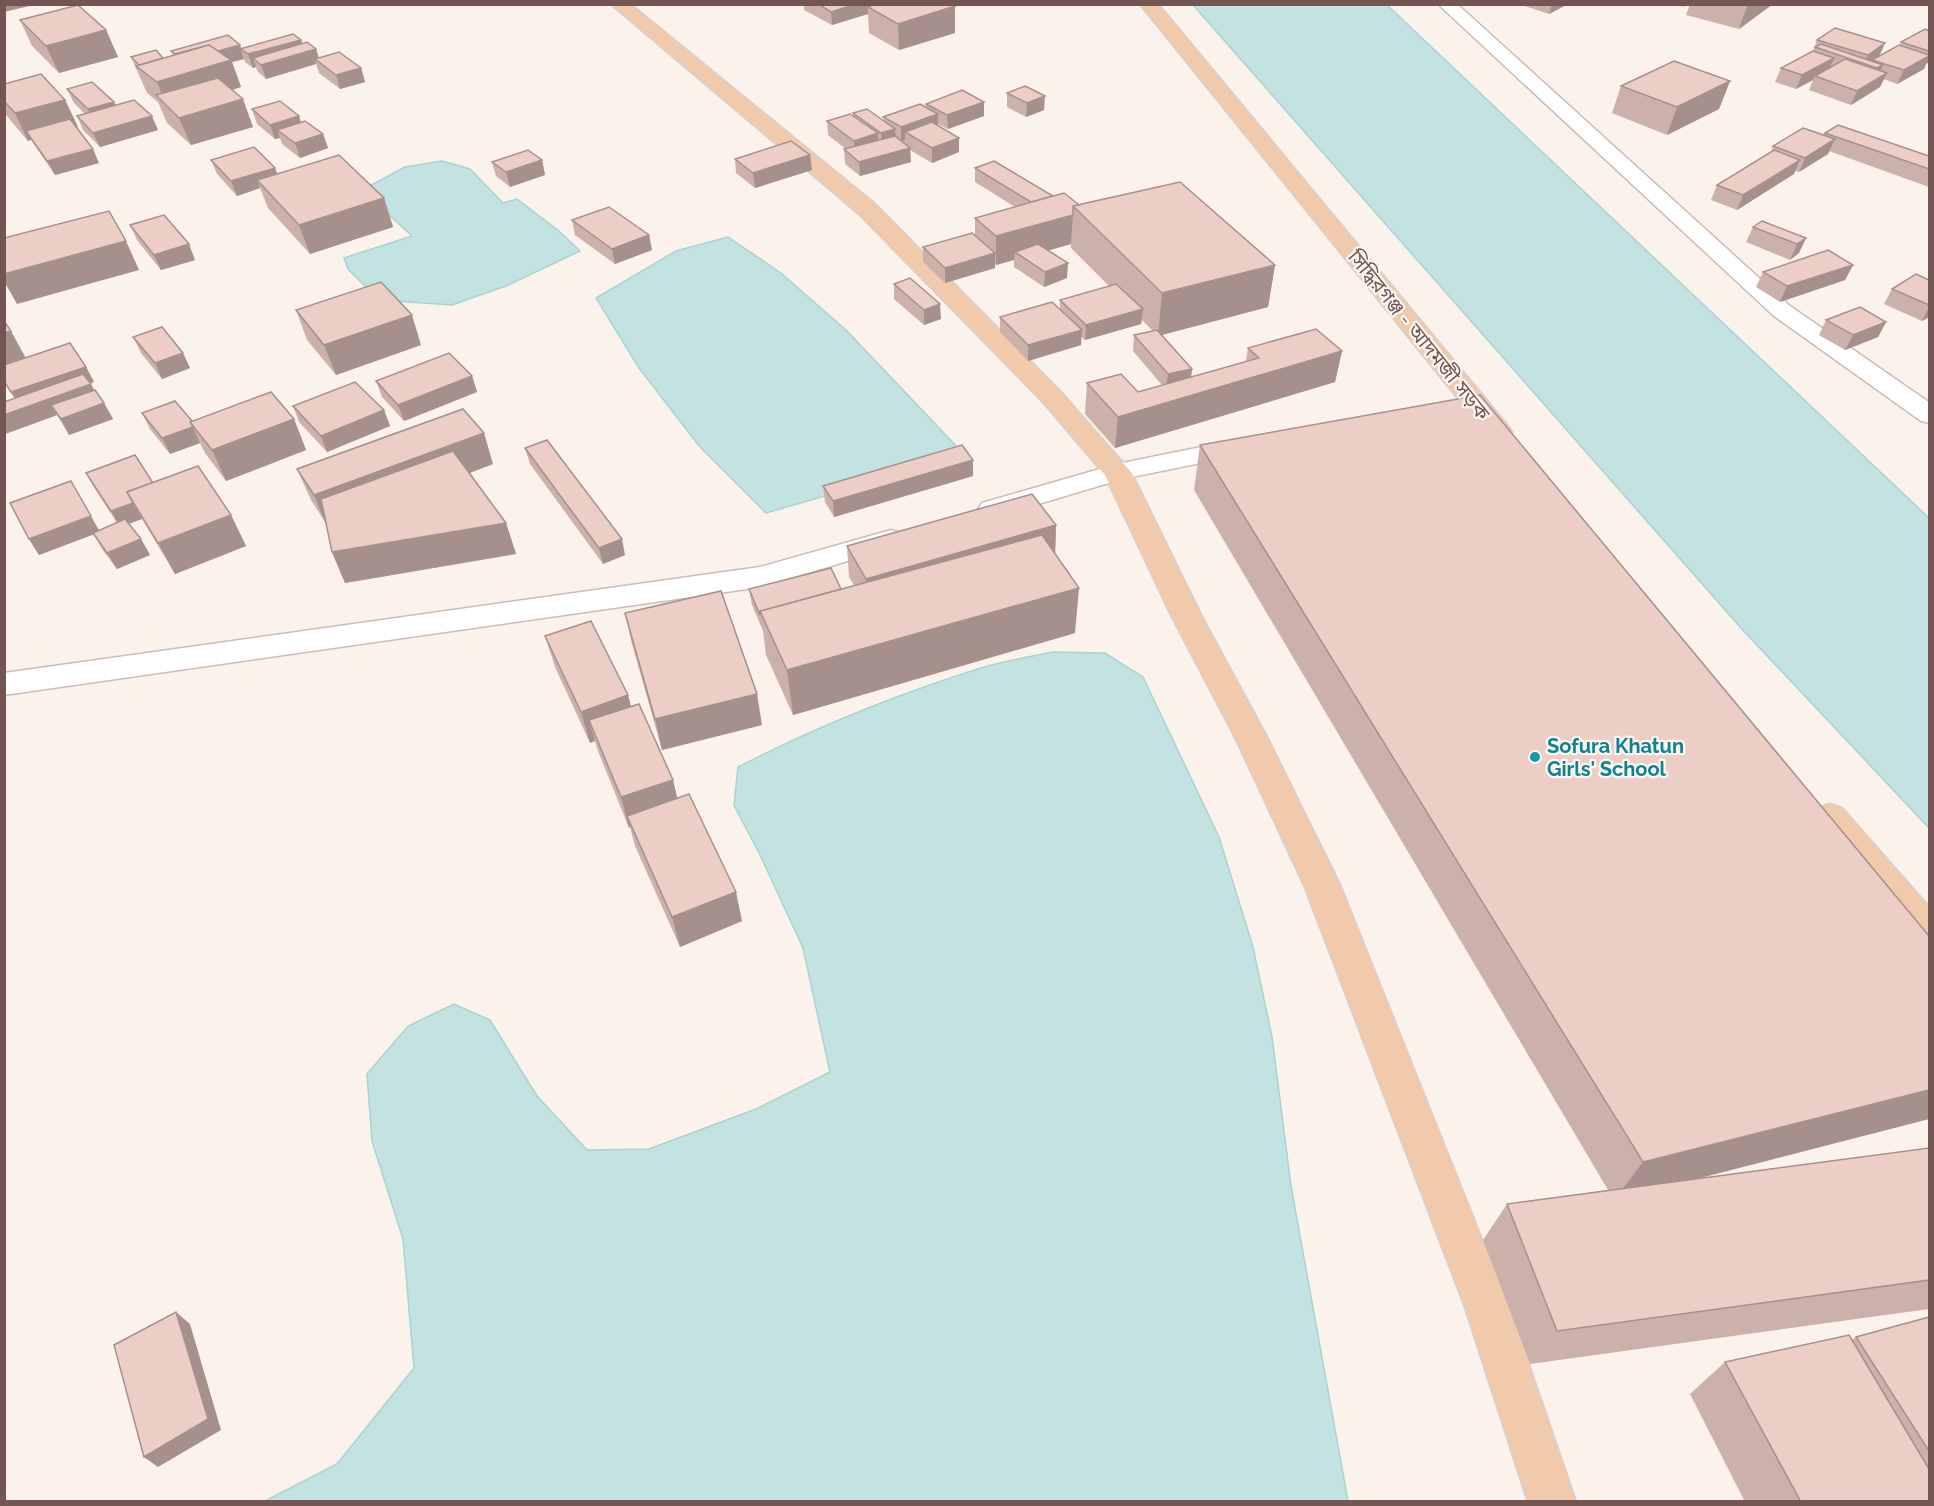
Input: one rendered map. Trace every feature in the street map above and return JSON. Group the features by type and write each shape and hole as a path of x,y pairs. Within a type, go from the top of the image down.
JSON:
{"main road":[{"path":"619,4 867,209 1052,398 1117,472 1187,617 1251,737 1322,885 1487,1307 1552,1502"},
{"name":"সিদ্ধিরগঞ্জ - আদমজী সড়ক","path":"1148,4 1515,451"},
{"path":"1816,801 1929,934"}],"street":[{"path":"1446,4 1782,311 1929,415"},
{"path":"1444,410 1476,406"},
{"path":"968,516 1117,472 1265,442"},
{"path":"4,684 761,577 922,530"}],"water":[{"path":"1193,5 1387,5 1929,518 1929,828 1740,627"},
{"path":"442,161 470,169 503,203 517,199 559,231 580,251 506,286 452,305 379,300 348,269 344,258 412,236 362,190 405,167"},
{"path":"728,237 781,273 847,331 960,450 880,480 766,513 700,447 639,368 596,298 676,251"},
{"path":"1053,652 1105,653 1143,677 1219,837 1253,947 1272,1037 1291,1186 1348,1501 265,1501 337,1464 414,1368 403,1239 372,1141 367,1074 408,1026 454,1004 490,1020 537,1096 587,1150 649,1149 756,1109 830,1072 803,948 734,805 738,767 827,725 919,689 1008,661"}],"building":[{"path":"818,4 856,4 831,12"},
{"path":"876,4 951,4 955,6 898,24 868,7"},
{"path":"78,5 106,30 46,46 20,20"},
{"path":"1835,28 1885,43 1868,55 1817,40"},
{"path":"1925,29 1929,31 1929,51 1901,42"},
{"path":"293,34 301,40 248,54 240,49"},
{"path":"228,35 240,45 218,51 209,45 175,54 171,51"},
{"path":"307,42 316,49 261,65 253,58"},
{"path":"1821,44 1883,65 1877,68 1815,47"},
{"path":"209,45 231,60 157,82 136,66"},
{"path":"1899,45 1929,56 1904,70 1872,60"},
{"path":"156,50 163,58 139,65 131,57"},
{"path":"1813,51 1834,58 1802,75 1781,68"},
{"path":"339,52 361,68 336,75 315,59"},
{"path":"1845,59 1887,73 1857,91 1815,76"},
{"path":"1674,61 1730,81 1677,107 1621,86"},
{"path":"41,74 65,100 15,113 4,101 4,84"},
{"path":"218,78 243,99 179,118 156,95"},
{"path":"92,82 114,102 88,109 67,89"},
{"path":"1025,86 1045,96 1027,103 1007,93"},
{"path":"962,90 984,102 947,115 926,104"},
{"path":"134,100 152,116 93,133 77,116"},
{"path":"280,101 299,116 270,125 252,109"},
{"path":"920,104 938,114 901,127 883,117"},
{"path":"867,109 895,129 881,133 853,113"},
{"path":"850,114 878,133 854,141 827,121"},
{"path":"70,119 93,149 47,161 26,131"},
{"path":"305,121 323,134 295,143 277,130"},
{"path":"932,122 959,138 932,148 905,132"},
{"path":"1838,125 1929,156 1929,169 1825,133"},
{"path":"1803,128 1835,139 1805,158 1773,146"},
{"path":"895,136 910,148 859,162 844,149"},
{"path":"791,141 810,155 753,173 735,159"},
{"path":"254,147 275,168 231,181 211,160"},
{"path":"528,150 542,160 506,172 492,162"},
{"path":"1774,150 1800,160 1743,195 1717,185"},
{"path":"339,155 384,198 299,225 257,180"},
{"path":"994,161 1053,196 1031,202 975,168"},
{"path":"1180,182 1275,265 1162,293 1073,206"},
{"path":"1064,193 1079,205 1073,206 1073,215 996,236 975,218"},
{"path":"609,207 649,235 612,249 572,220"},
{"path":"109,211 126,241 4,274 4,238"},
{"path":"164,215 189,244 154,255 130,225"},
{"path":"1762,221 1806,238 1797,244 1753,227"},
{"path":"972,233 995,253 945,268 923,247"},
{"path":"1038,244 1068,263 1045,272 1015,252"},
{"path":"1828,250 1853,265 1787,286 1763,272"},
{"path":"1916,274 1929,280 1929,305 1892,289"},
{"path":"910,278 940,304 924,310 894,284"},
{"path":"381,282 412,315 324,345 296,310"},
{"path":"1116,284 1143,309 1086,325 1060,300"},
{"path":"1052,302 1082,330 1028,345 1000,317"},
{"path":"1860,307 1886,322 1853,335 1826,320"},
{"path":"4,321 11,331 4,333"},
{"path":"162,327 183,353 155,363 133,337"},
{"path":"1316,329 1342,351 1118,417 1087,383 1121,374 1138,392 1259,358 1248,348"},
{"path":"1157,330 1192,369 1168,374 1134,335"},
{"path":"70,343 86,367 11,392 4,381 4,365"},
{"path":"449,353 472,376 398,405 376,381"},
{"path":"83,374 91,384 4,415 4,402"},
{"path":"355,382 384,410 321,436 293,406"},
{"path":"95,390 104,403 61,419 51,405"},
{"path":"271,392 294,419 212,450 190,422"},
{"name":"Sofura Khatun Girls' School","path":"1480,395 1929,936 1929,1090 1643,1162 1200,445"},
{"path":"175,401 192,421 190,422 193,427 162,438 142,413"},
{"path":"463,409 484,433 314,495 297,469"},
{"path":"547,440 622,539 599,548 525,448"},
{"path":"962,445 973,460 833,501 823,486"},
{"path":"453,451 506,523 332,552 321,499"},
{"path":"135,455 153,483 127,492 133,503 111,511 86,473"},
{"path":"198,466 231,515 158,543 127,492"},
{"path":"71,481 91,516 29,539 10,503"},
{"path":"1032,494 1056,525 866,579 847,546"},
{"path":"125,519 141,539 107,553 93,533"},
{"path":"1042,535 1079,588 787,670 760,611"},
{"path":"831,568 841,589 760,611 760,615 749,589"},
{"path":"721,591 757,694 655,719 625,613"},
{"path":"591,621 628,695 581,712 545,636"},
{"path":"639,704 673,780 621,797 589,720"},
{"path":"689,794 736,892 672,917 627,816"},
{"path":"1929,1148 1929,1280 1557,1331 1507,1204"},
{"path":"176,1312 208,1419 144,1457 114,1345"},
{"path":"1929,1317 1929,1451 1856,1337"},
{"path":"1849,1335 1929,1469 1929,1502 1801,1502 1725,1362"}],"place":[{"name":"Sofura Khatun Girls' School","path":"1535,757"}]}
